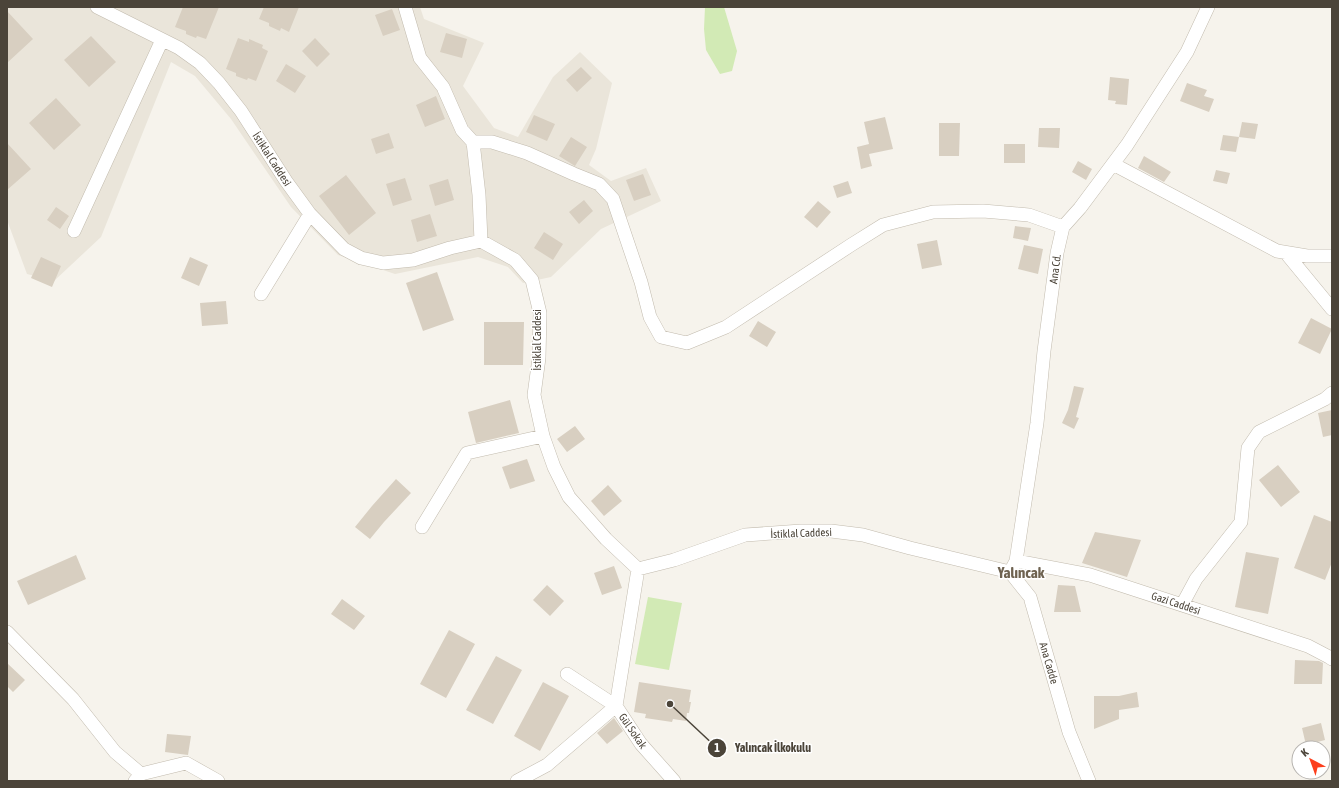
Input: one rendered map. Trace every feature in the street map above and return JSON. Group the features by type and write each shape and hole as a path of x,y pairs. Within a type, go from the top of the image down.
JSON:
{"street":[{"name":"İstiklal Caddesi","path":"97,7 179,48 200,63 219,83 241,111 286,181 310,214 344,249 361,258 383,263 413,260 450,248 481,241 515,260 532,280 540,313 539,358 534,395 543,436 554,467 569,497 606,539 638,568 674,560 746,535 801,531 832,531 863,535 910,548 987,566 1013,567"},
{"path":"405,7 420,58 443,87 462,130 473,142 479,195 481,241"},
{"name":"Ana Cd.","path":"1013,567 1037,423 1044,351 1057,252 1063,227 1080,208 1127,145 1187,52 1208,7"},
{"path":"74,231 162,40"},
{"path":"473,142 492,142 526,153 599,184 613,199 650,317 661,337 687,343 726,327 851,245 883,226 933,212 983,211 1029,215 1063,227"},
{"path":"1113,164 1277,251 1307,256 1332,256"},
{"path":"261,294 310,214"},
{"path":"1286,253 1332,309"},
{"path":"1182,605 1196,579 1241,522 1248,448 1260,432 1319,402 1332,393"},
{"path":"422,527 467,453 543,436"},
{"name":"Gazi Caddesi","path":"1013,567 1090,575 1308,646 1329,656 1332,660"},
{"name":"Ana Cadde","path":"1013,567 1030,597 1070,732 1089,781"},
{"path":"517,781 547,765 616,706 638,568"},
{"path":"8,635 73,699 114,752 138,778 186,763 218,781"},
{"name":"Gül Sokak","path":"567,674 616,706 641,744 674,781"}],"shaded area":[{"path":"7,7 420,7 424,19 484,43 463,86 494,128 518,137 553,77 580,52 612,83 596,149 589,165 611,181 646,168 661,201 601,229 551,277 523,283 508,267 478,257 395,274 338,255 291,207 231,119 195,76 171,62 101,237 54,281 27,274 7,220"}],"green space":[{"path":"705,7 724,7 737,51 732,71 720,74 706,50 704,29"},
{"path":"648,597 682,603 669,670 635,664"}],"building":[{"path":"183,7 219,7 206,39 197,36 196,38 186,34 186,31 175,27"},
{"path":"264,7 299,7 289,32 281,28 280,31 269,26 269,23 259,19"},
{"path":"392,9 400,30 383,36 375,15"},
{"path":"7,11 33,39 7,63"},
{"path":"446,33 467,39 462,58 440,52"},
{"path":"91,36 116,62 89,87 64,60"},
{"path":"238,38 249,42 249,39 263,45 262,48 268,51 256,81 248,78 247,80 236,76 236,73 226,69"},
{"path":"315,38 330,54 317,67 302,51"},
{"path":"286,64 306,76 295,93 276,81"},
{"path":"581,67 592,78 577,92 566,80"},
{"path":"1110,77 1129,79 1127,105 1115,104 1116,101 1108,100"},
{"path":"1187,83 1207,90 1204,96 1214,99 1209,112 1180,101"},
{"path":"436,96 445,119 425,127 416,105"},
{"path":"56,98 81,125 54,150 29,123"},
{"path":"534,115 555,124 547,141 526,132"},
{"path":"885,117 893,149 869,154 872,166 861,169 857,147 869,144 864,122"},
{"path":"1242,122 1258,124 1255,139 1239,137"},
{"path":"939,123 960,123 959,156 939,156"},
{"path":"1039,128 1060,128 1059,148 1038,147"},
{"path":"389,133 394,148 376,154 371,139"},
{"path":"1223,135 1239,137 1236,152 1220,150"},
{"path":"571,137 587,147 575,166 559,156"},
{"path":"7,143 31,169 7,190"},
{"path":"1004,144 1025,144 1025,163 1004,163"},
{"path":"1144,156 1171,172 1164,182 1138,168"},
{"path":"1078,161 1092,169 1086,180 1072,172"},
{"path":"1216,170 1230,173 1227,184 1213,181"},
{"path":"643,174 651,195 634,201 626,180"},
{"path":"346,175 376,213 349,235 319,196"},
{"path":"405,178 412,200 393,206 386,184"},
{"path":"448,179 454,200 435,206 429,185"},
{"path":"848,181 852,193 837,198 833,186"},
{"path":"584,200 593,211 579,224 569,212"},
{"path":"818,201 831,212 817,228 804,217"},
{"path":"56,207 69,216 60,229 47,220"},
{"path":"430,214 437,236 417,242 411,220"},
{"path":"1015,226 1031,228 1028,241 1013,238"},
{"path":"544,232 563,244 553,260 534,248"},
{"path":"937,240 942,265 922,269 917,244"},
{"path":"1024,245 1043,249 1038,274 1018,269"},
{"path":"41,257 61,266 52,287 31,278"},
{"path":"190,257 208,265 199,286 181,278"},
{"path":"437,272 454,320 423,331 406,283"},
{"path":"226,301 228,324 202,326 200,303"},
{"path":"1311,318 1332,329 1320,354 1298,343"},
{"path":"758,321 776,332 767,347 749,336"},
{"path":"484,322 524,322 523,365 484,365"},
{"path":"1074,386 1084,388 1076,417 1079,418 1074,429 1062,423 1068,410"},
{"path":"510,400 519,433 476,443 468,412"},
{"path":"1332,410 1332,435 1323,437 1318,413"},
{"path":"575,426 585,439 567,452 557,439"},
{"path":"527,459 535,481 510,489 502,467"},
{"path":"1278,465 1300,492 1281,507 1259,480"},
{"path":"396,479 411,493 370,539 355,527"},
{"path":"608,485 622,501 604,516 591,501"},
{"path":"1314,515 1332,522 1332,562 1325,580 1294,568"},
{"path":"1095,532 1141,540 1127,577 1082,563"},
{"path":"1246,552 1279,558 1268,614 1235,607"},
{"path":"76,555 86,579 28,605 17,581"},
{"path":"614,566 622,588 602,595 594,573"},
{"path":"547,585 564,601 550,616 533,600"},
{"path":"1058,585 1075,586 1081,612 1054,612"},
{"path":"342,599 365,616 354,630 331,614"},
{"path":"449,630 475,644 446,698 420,684"},
{"path":"496,656 522,670 493,724 466,710"},
{"path":"1295,660 1319,661 1323,663 1322,684 1294,684"},
{"path":"7,663 25,680 13,692 7,686"},
{"path":"543,682 569,696 540,751 514,736"},
{"path":"639,682 691,690 689,702 691,702 686,721 673,719 672,722 645,718 646,714 634,712"},
{"path":"1137,692 1139,707 1119,710 1119,719 1094,729 1094,696 1119,696"},
{"path":"614,718 623,731 607,744 597,733"},
{"path":"1321,723 1325,740 1305,740 1302,728"},
{"path":"167,734 191,736 188,755 165,752"}],"place":[{"name":"Yalıncak İlkokulu","path":"670,704"}],"district":[{"name":"Yalıncak","path":"1021,573"}]}
